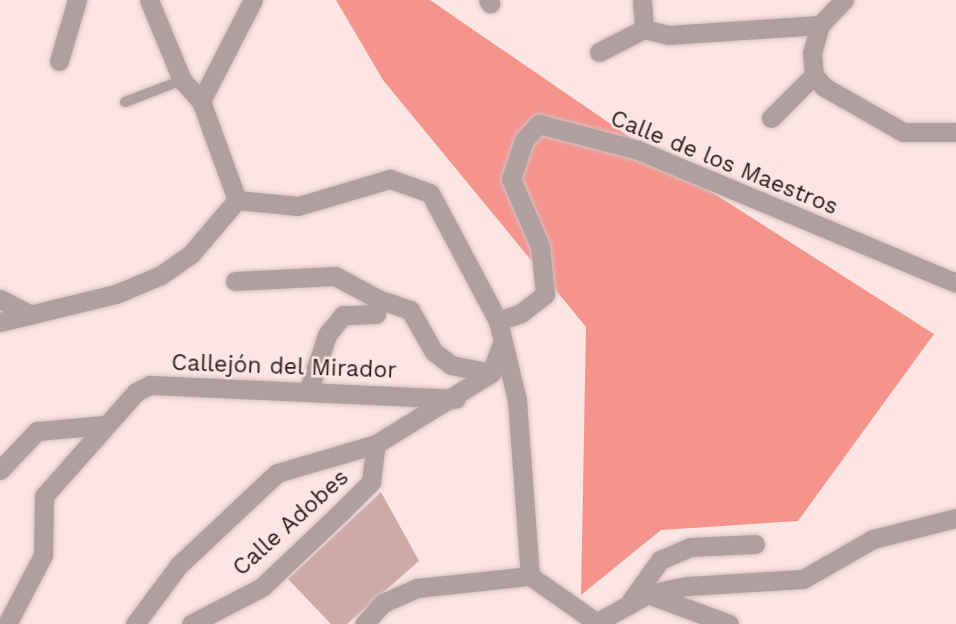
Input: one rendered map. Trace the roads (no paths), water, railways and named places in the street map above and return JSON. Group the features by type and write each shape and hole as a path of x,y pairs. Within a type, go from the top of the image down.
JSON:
{"street":[{"path":"59,61 78,0"},
{"path":"149,0 182,80 201,100 237,200"},
{"path":"201,100 253,0"},
{"path":"771,118 814,75 820,25 844,0"},
{"path":"644,29 647,2"},
{"path":"599,52 644,29 668,35 820,25"},
{"path":"814,75 839,101 903,132 956,132"},
{"name":"Calle de los Maestros","path":"498,321 521,313 545,294 540,246 511,179 524,140 539,124 638,150 956,283"},
{"path":"237,200 298,206 390,179 430,193 498,321 500,348 517,400 530,576"},
{"path":"0,323 26,312 116,294 160,275 191,254 237,200"},
{"path":"235,281 335,276 379,304 410,310 434,352 451,365 491,373"},
{"path":"0,299 26,312"},
{"path":"308,392 327,335 343,315 379,304"},
{"path":"135,624 179,565 276,473 376,444 456,399 491,373 500,348"},
{"name":"Callejón del Mirador","path":"7,624 43,555 44,496 105,425 150,385 456,399"},
{"path":"0,470 37,431 105,425"},
{"name":"Calle Adobes","path":"191,624 219,620 262,587 371,482 376,444"},
{"path":"364,624 383,603 417,588 530,576 595,623 639,598 701,584 786,584 873,539 956,518"},
{"path":"639,598 660,559 690,547 755,544"},
{"path":"639,598 729,624"}],"lane":[{"path":"125,102 182,80"}]}
